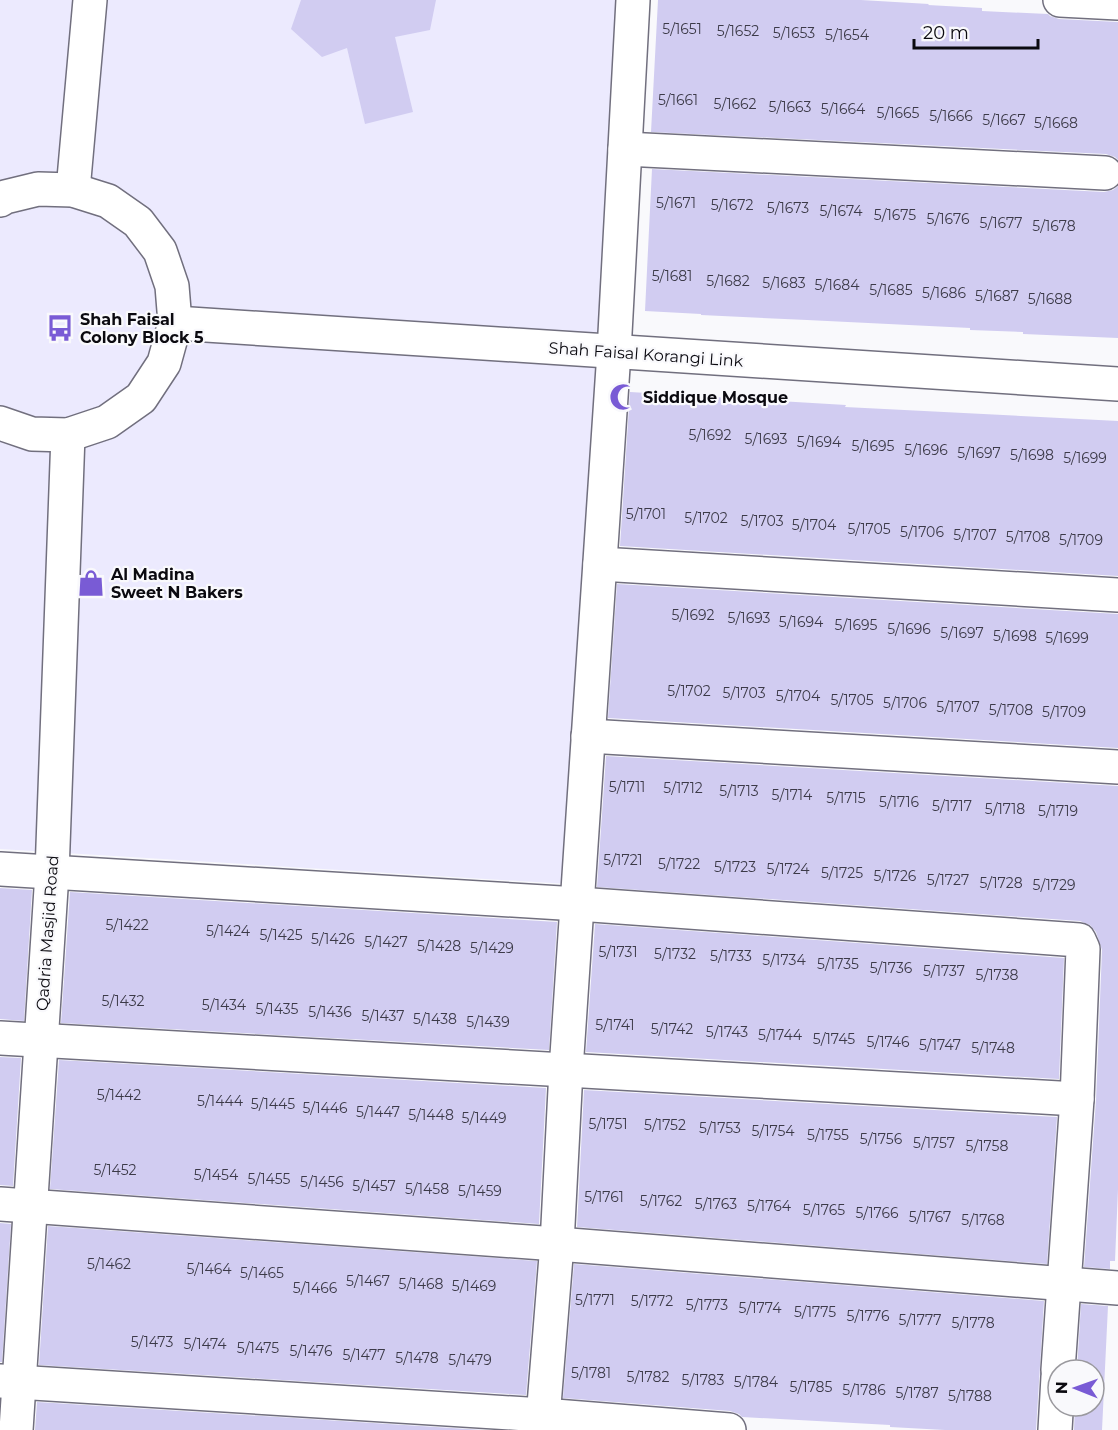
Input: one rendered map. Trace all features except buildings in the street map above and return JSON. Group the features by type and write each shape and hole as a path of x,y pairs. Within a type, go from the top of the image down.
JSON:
{"street":[{"path":"73,190 90,0"},
{"path":"543,1423 614,352 633,0"},
{"path":"1060,0 1118,3"},
{"path":"625,149 1105,173"},
{"path":"0,200 38,189 73,190 108,201 138,222 160,251 172,286 175,323 164,363 141,398 107,422 68,435 32,434 0,423"},
{"name":"Shah Faisal Korangi Link","path":"175,323 1118,384"},
{"name":"Qadria Masjid Road","path":"16,1430 9,1382 15,1205 40,1041 52,873 68,435"},
{"path":"600,564 1118,595"},
{"path":"588,736 1118,767"},
{"path":"0,869 578,904 1079,940 1083,949 1077,1099 1059,1358"},
{"path":"0,1038 1077,1099"},
{"path":"15,1205 1118,1288"},
{"path":"9,1382 543,1423 729,1430"}],"shaded area":[{"path":"0,0 621,0 568,884 0,849"}],"place":[{"name":"Shah Faisal Colony Block 5","path":"60,328"},
{"name":"Siddique Mosque","path":"623,397"},
{"name":"Al Madina Sweet N Bakers","path":"91,583"}]}
